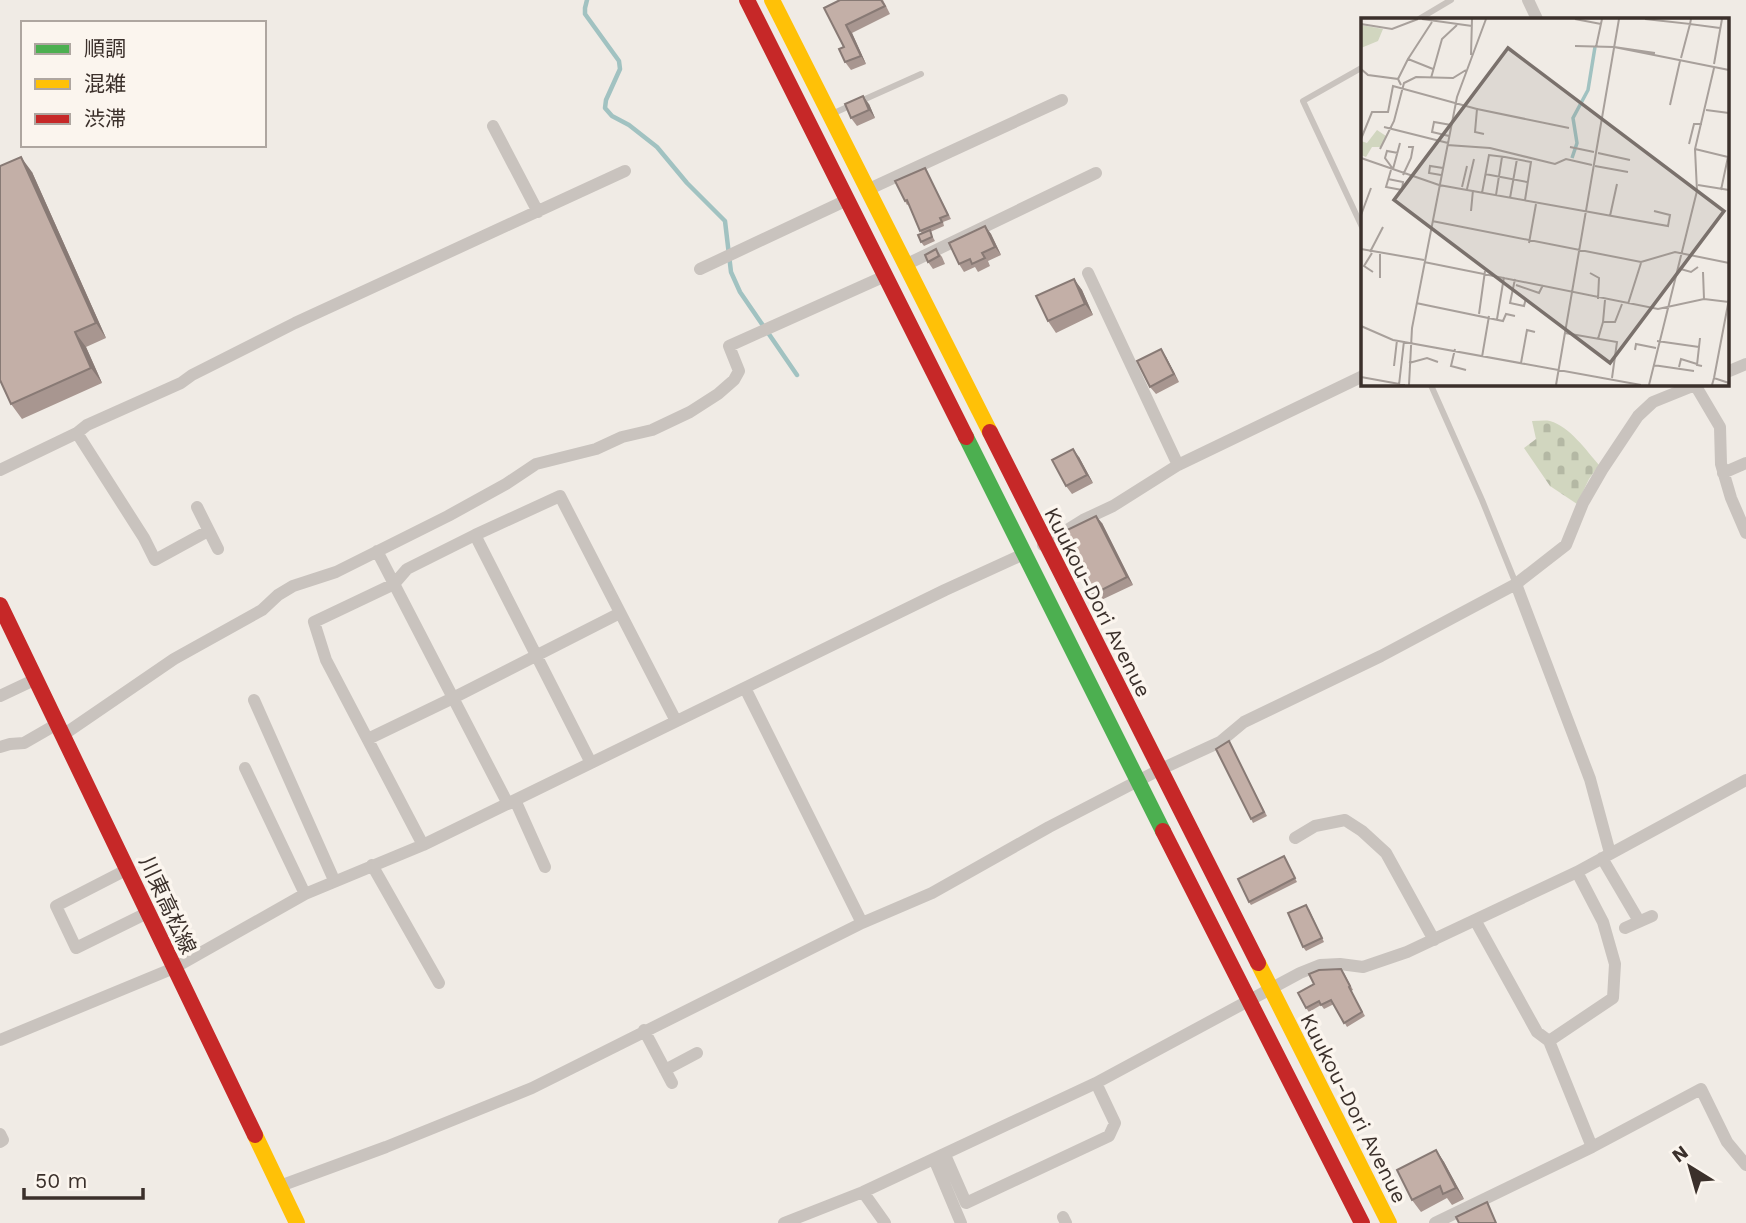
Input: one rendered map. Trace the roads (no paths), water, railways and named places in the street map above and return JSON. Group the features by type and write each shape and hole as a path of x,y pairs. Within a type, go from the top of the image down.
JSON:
{"main road":[{"path":"747,0 1023,554 1362,1223"},
{"name":"Kuukou-Dori Avenue","path":"772,0 1388,1223"},
{"name":"川東高松線","path":"1,611 149,912 297,1223"}],"street":[{"path":"1528,0 1537,18"},
{"path":"867,190 1062,100"},
{"path":"493,126 538,212"},
{"path":"0,470 78,433 87,425 181,383 295,323 625,171"},
{"path":"905,265 1096,173"},
{"path":"700,269 847,200"},
{"path":"1088,273 1178,465"},
{"path":"0,747 24,743 60,729 174,659 262,610 293,586 336,572 448,516 536,464 596,449 622,437 652,430 690,412 734,380 739,370 729,346 885,276"},
{"path":"1728,372 1746,364"},
{"path":"0,1040 174,968 305,894 423,845 945,590 1045,544 1178,465 1361,377"},
{"path":"280,1186 532,1088 862,923 932,893 1049,827 1220,742 1244,722 1381,656 1516,584 1566,545 1583,503 1638,416 1653,402 1694,385"},
{"path":"1697,385 1720,427 1721,464 1731,498 1743,517 1746,533"},
{"path":"78,433 155,560 208,531"},
{"path":"1724,473 1746,463"},
{"path":"423,845 327,660 314,622 394,584 407,569 475,535 560,496 676,721"},
{"path":"197,507 218,549"},
{"path":"475,535 591,763"},
{"path":"377,551 545,867"},
{"path":"1516,584 1590,779 1606,855 1639,921"},
{"path":"368,739 620,613"},
{"path":"0,696 36,679"},
{"path":"745,688 862,923"},
{"path":"254,700 334,880"},
{"path":"245,768 305,894"},
{"path":"784,1223 863,1192 1096,1083 1300,973 1320,965 1363,967 1434,940 1577,872 1746,780"},
{"path":"1295,838 1315,825 1345,820 1362,831 1386,853 1434,940"},
{"path":"372,865 439,983"},
{"path":"128,869 56,906 76,948 149,912"},
{"path":"1549,1041 1613,998 1615,964 1602,922 1577,872"},
{"path":"1625,928 1652,916"},
{"path":"1475,920 1537,1032 1549,1041 1592,1147"},
{"path":"644,1030 672,1083"},
{"path":"665,1070 697,1053"},
{"path":"939,1157 966,1203 1109,1136 1115,1124 1096,1083"},
{"path":"1435,1223 1592,1147 1701,1089 1727,1142 1746,1165"},
{"path":"0,1134 3,1140 0,1142"},
{"path":"939,1157 961,1223"},
{"path":"863,1192 885,1223"}],"lane":[{"path":"1421,18 1451,0"},
{"path":"1361,68 1303,102 1361,225"},
{"path":"829,115 921,74"},
{"path":"1431,385 1516,584"}],"waterway":[{"path":"587,0 585,14 619,61 620,69 605,108 612,116 629,125 657,147 687,183 725,221 731,272 740,292 797,375"}]}
